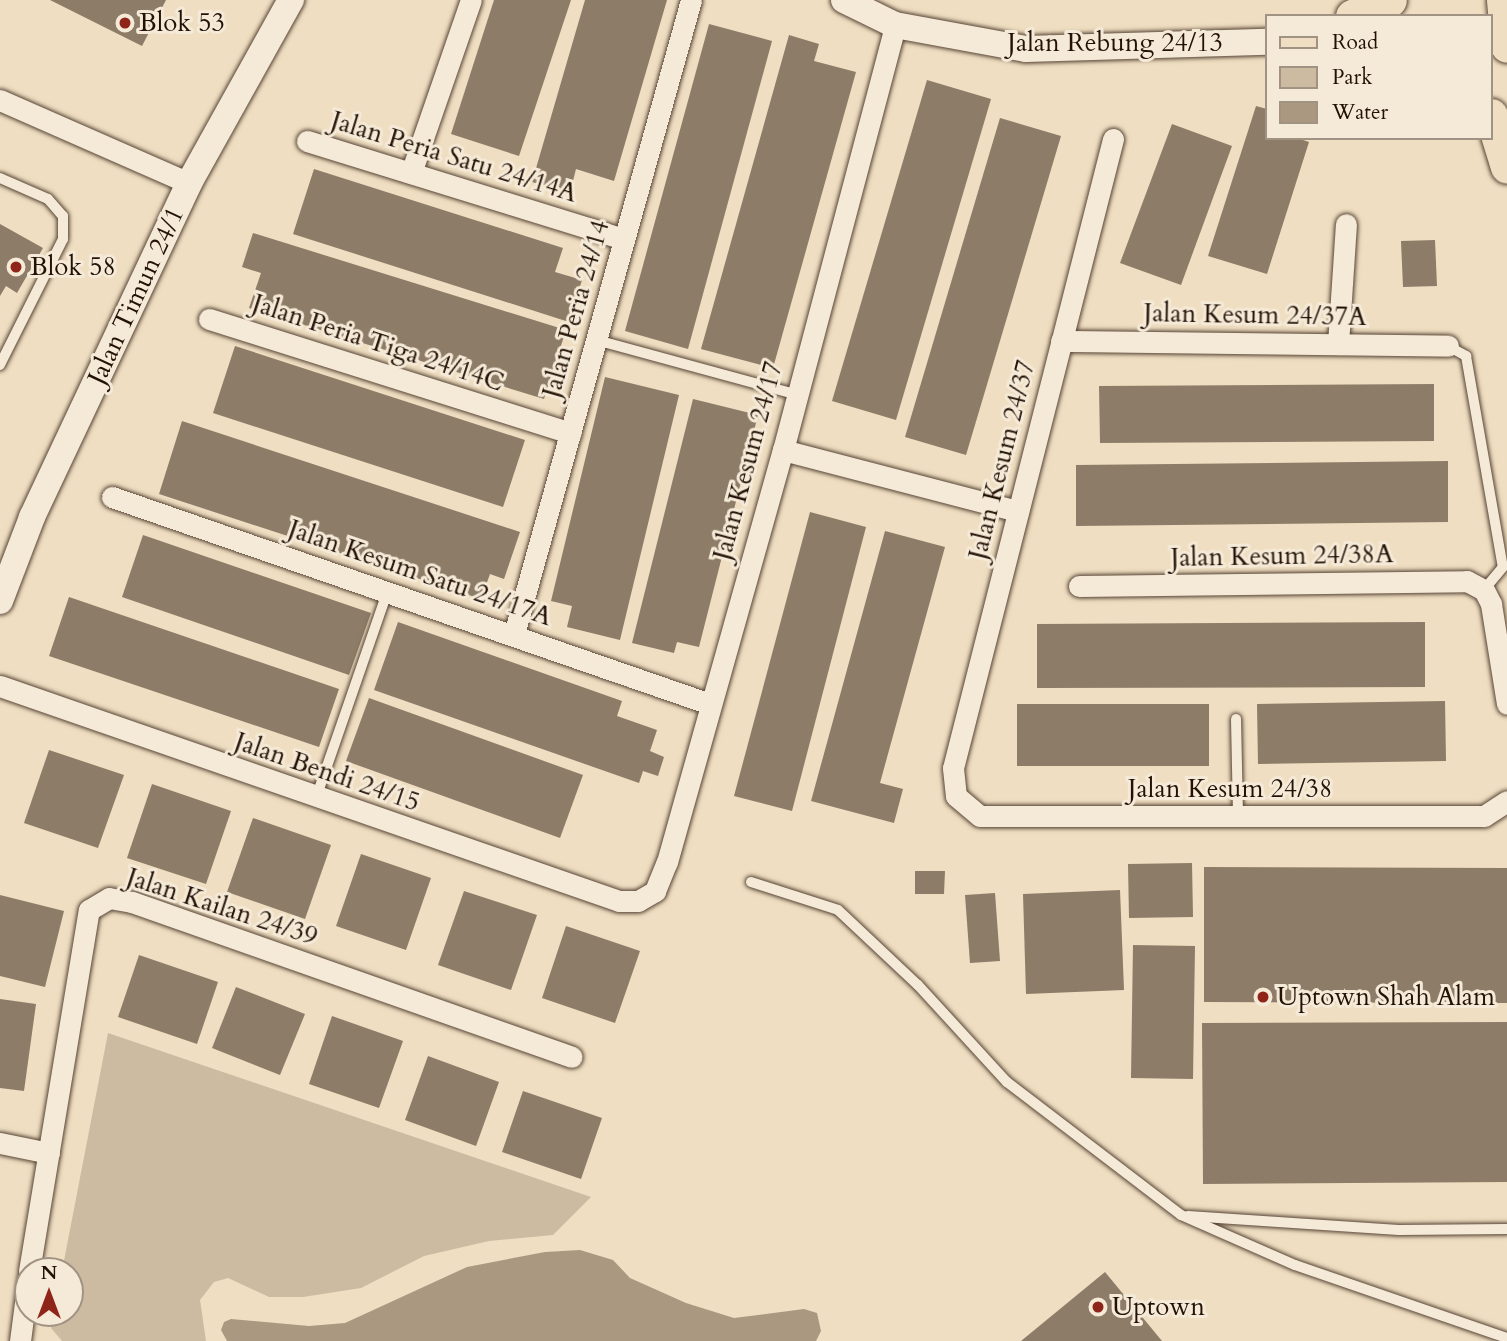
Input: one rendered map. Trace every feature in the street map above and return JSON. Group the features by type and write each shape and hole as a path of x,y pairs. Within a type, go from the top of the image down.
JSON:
{"main road":[{"path":"1357,14 1390,0"},
{"path":"1503,0 1507,46"},
{"path":"1493,122 1507,167"}],"street":[{"name":"Jalan Timun 24/1","path":"0,601 32,517 189,183 290,0"},
{"path":"411,173 471,0"},
{"name":"Jalan Peria 24/14","path":"514,634 691,0"},
{"name":"Jalan Rebung 24/13","path":"844,0 895,25 1026,49 1266,42"},
{"name":"Jalan Kesum 24/17","path":"638,901 655,891 667,862 783,450 795,394 895,25"},
{"path":"0,100 189,183"},
{"name":"Jalan Kesum 24/37","path":"956,796 953,768 1113,139"},
{"name":"Jalan Peria Satu 24/14A","path":"307,141 624,239"},
{"path":"1338,344 1346,224"},
{"name":"Jalan Peria Tiga 24/14C","path":"209,319 570,433"},
{"name":"Jalan Kesum 24/37A","path":"1061,341 1448,346"},
{"path":"783,450 1018,511"},
{"name":"Jalan Kesum Satu 24/17A","path":"112,497 710,704"},
{"name":"Jalan Kesum 24/38A","path":"1079,586 1467,581 1484,590"},
{"path":"1484,590 1491,604 1507,704"},
{"name":"Jalan Bendi 24/15","path":"0,686 618,901 638,901"},
{"name":"Jalan Kesum 24/38","path":"956,796 980,816 1484,816 1507,801"},
{"name":"Jalan Kailan 24/39","path":"31,1257 89,910 109,898 132,902 571,1057"},
{"path":"0,1143 49,1153"}],"lane":[{"path":"0,178 48,200 63,216 63,239 0,365"},
{"path":"596,340 795,394"},
{"path":"1448,346 1466,356 1503,567 1484,590"},
{"path":"316,798 387,593"},
{"path":"1236,719 1238,817"},
{"path":"751,882 838,910 918,985 1007,1082 1181,1216 1295,1265 1507,1338"},
{"path":"1181,1216 1399,1230 1507,1229"}],"green space":[{"path":"108,1033 591,1197 553,1235 489,1241 424,1256 361,1288 303,1297 269,1297 228,1278 214,1282 200,1300 206,1341 62,1341 51,1327 84,1327 84,1257 65,1257"}],"water":[{"path":"580,1250 613,1260 630,1278 686,1303 734,1318 804,1309 817,1313 821,1331 816,1341 227,1341 221,1330 224,1322 231,1319 309,1326 345,1323 467,1267 545,1252"}],"building":[{"name":"Blok 53","path":"50,0 166,0 142,46"},
{"path":"494,0 571,0 519,156 451,134"},
{"path":"585,0 667,0 614,181 576,169 570,193 532,182"},
{"path":"709,24 772,41 688,349 625,331"},
{"path":"789,35 819,44 814,61 856,72 773,368 701,349"},
{"path":"927,80 991,99 896,420 832,401"},
{"path":"1256,106 1266,109 1266,140 1309,142 1267,274 1208,256"},
{"path":"1000,118 1061,136 966,455 905,437"},
{"path":"1172,124 1232,146 1181,285 1120,263"},
{"path":"314,169 563,248 555,272 582,280 569,322 293,234"},
{"name":"Blok 58","path":"0,224 43,248 17,293 6,286 0,296"},
{"path":"253,233 566,330 544,399 249,308 261,273 242,267"},
{"path":"1435,240 1437,286 1403,287 1401,241"},
{"path":"235,346 525,440 503,507 213,413"},
{"path":"605,377 679,395 620,640 567,627 572,606 551,601"},
{"path":"1434,384 1434,441 1100,443 1099,386"},
{"path":"693,399 758,415 699,647 677,642 674,653 632,643"},
{"path":"182,421 520,532 504,579 490,574 481,599 159,494"},
{"path":"1448,461 1448,522 1076,526 1076,465"},
{"path":"810,512 866,527 792,811 734,796"},
{"path":"885,531 945,547 880,783 903,789 894,823 811,801"},
{"path":"143,535 371,613 349,675 122,597"},
{"path":"69,597 339,689 319,747 49,656"},
{"path":"398,622 622,701 617,716 657,730 650,751 664,757 658,776 643,771 639,783 374,690"},
{"path":"1425,622 1425,687 1037,688 1037,624"},
{"path":"369,698 583,775 560,838 346,761"},
{"path":"1445,701 1446,761 1258,764 1257,704"},
{"path":"1017,704 1209,704 1209,766 1017,766"},
{"path":"49,750 124,775 98,848 24,823"},
{"path":"152,784 231,811 206,884 127,858"},
{"path":"253,818 331,845 305,919 227,892"},
{"path":"361,854 431,878 406,950 336,926"},
{"path":"1192,863 1193,917 1129,918 1128,864"},
{"path":"1204,867 1507,868 1507,1003 1204,1002"},
{"path":"915,871 945,871 944,894 915,894"},
{"path":"1120,890 1124,990 1026,994 1023,894"},
{"path":"464,891 537,915 511,990 438,965"},
{"path":"995,893 1000,961 970,963 965,895"},
{"path":"0,895 64,911 45,987 0,976"},
{"path":"566,926 640,951 615,1023 542,998"},
{"path":"1133,945 1195,946 1193,1079 1131,1078"},
{"path":"139,955 218,982 197,1044 118,1017"},
{"path":"236,987 305,1014 280,1075 212,1048"},
{"path":"0,999 36,1004 24,1091 0,1088"},
{"path":"332,1016 403,1041 379,1108 309,1084"},
{"path":"1507,1022 1507,1182 1203,1184 1202,1023"},
{"path":"428,1056 499,1082 476,1146 405,1120"},
{"path":"523,1091 602,1118 581,1179 502,1152"},
{"name":"Uptown","path":"1105,1272 1162,1341 1021,1341"}],"place":[{"name":"Blok 53","path":"125,23"},
{"name":"Blok 58","path":"16,267"},
{"name":"Uptown Shah Alam","path":"1263,997"},
{"name":"Uptown","path":"1098,1307"}]}
